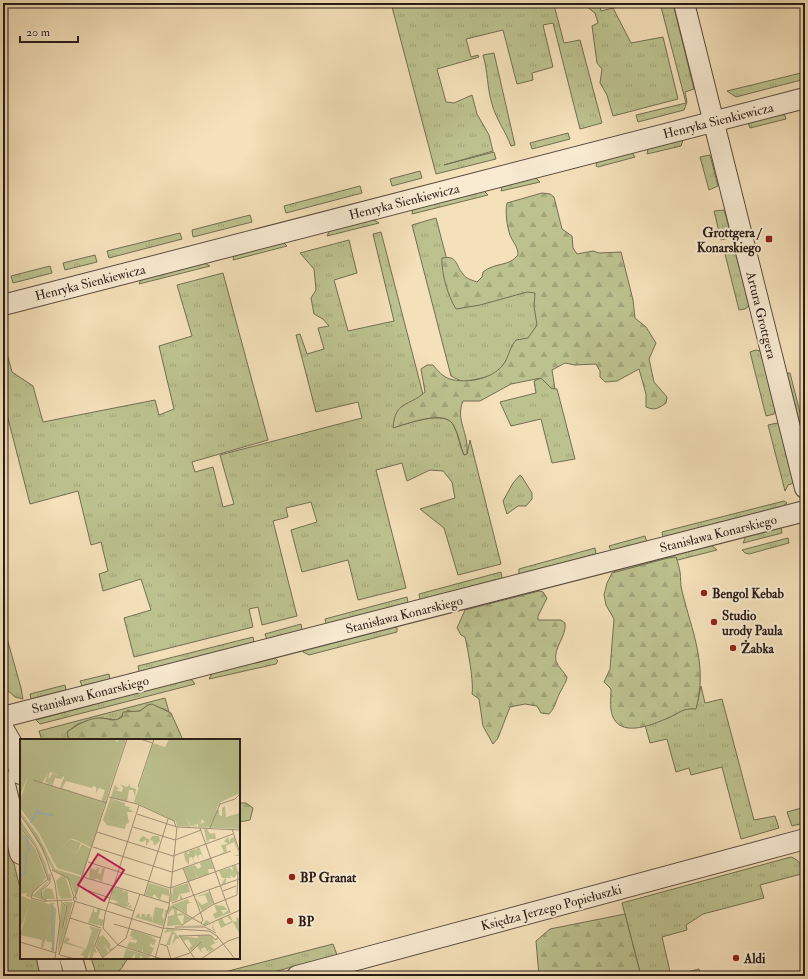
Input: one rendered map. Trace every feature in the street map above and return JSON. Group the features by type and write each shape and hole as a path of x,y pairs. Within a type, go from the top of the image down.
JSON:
{"street":[{"name":"Artura Grottgera","path":"684,3 805,488"},
{"name":"Henryka Sienkiewicza","path":"3,305 805,98"},
{"name":"Stanisława Konarskiego","path":"3,717 805,511"},
{"path":"3,730 14,749 20,770"},
{"path":"3,781 20,849"},
{"name":"Księdza Jerzego Popiełuszki","path":"297,976 805,839"},
{"path":"48,959 52,976"},
{"path":"71,959 76,976"}],"green space":[{"path":"391,3 560,3 554,5 564,43 580,40 602,123 580,129 553,23 543,25 553,67 532,73 533,80 517,84 503,30 466,39 471,57 478,55 479,57 437,69 446,102 454,103 472,95 477,114 489,135 493,151 444,165 494,152 496,159 436,174"},
{"path":"582,3 599,3 601,11 613,8 631,43 663,37 678,99 613,116 607,95 600,83 602,69 597,63 592,26 598,23 595,13"},
{"path":"660,3 673,3 694,89 685,92 687,102 684,110 638,122 636,115 686,103"},
{"path":"494,53 515,145 511,146 498,120 490,98 483,55"},
{"path":"805,72 805,79 736,97 727,91"},
{"path":"784,113 786,119 750,128 748,123"},
{"path":"568,133 570,139 532,149 530,143"},
{"path":"683,140 681,146 647,154 648,149"},
{"path":"631,153 635,157 598,167 596,166 597,162"},
{"path":"710,155 718,186 709,190 700,157"},
{"path":"420,171 422,178 392,186 390,179"},
{"path":"536,178 540,182 501,191 502,187"},
{"path":"360,186 362,193 286,213 284,206"},
{"path":"484,191 488,195 412,214 413,209"},
{"path":"542,193 550,194 554,197 562,229 572,236 573,248 577,254 593,251 599,253 621,252 633,300 635,318 646,327 656,343 649,359 654,382 667,397 666,403 652,409 646,407 646,394 639,369 617,381 605,382 600,377 600,371 596,364 575,365 565,363 552,370 555,389 551,388 541,378 511,384 480,401 463,401 461,408 461,420 466,439 467,454 464,455 454,426 450,421 443,418 416,421 393,428 394,419 400,408 425,392 421,369 427,365 433,365 445,377 464,381 480,379 488,376 495,373 505,362 512,345 516,340 528,338 537,325 534,306 535,293 527,292 480,305 456,309 450,298 446,284 442,258 447,257 454,259 464,276 477,282 482,277 483,272 514,259 518,255 518,252 508,228 506,215 507,203"},
{"path":"724,210 732,237 721,240 714,211"},
{"path":"250,215 252,222 193,237 192,230"},
{"path":"436,218 459,306 539,289 537,336 496,375 463,382 451,376 412,225"},
{"path":"372,219 379,223 327,236 330,230"},
{"path":"381,232 425,402 393,427 426,419 443,418 450,421 454,426 464,455 467,454 470,440 501,564 458,575 444,528 420,509 455,498 452,482 443,471 430,470 407,481 402,463 376,470 406,588 358,600 348,560 302,572 291,530 317,522 311,502 286,508 288,517 273,521 297,616 262,625 258,607 249,609 253,627 134,657 124,618 151,610 141,579 103,591 99,574 108,571 101,542 91,545 78,491 30,504 3,399 3,339 12,372 33,386 43,422 155,400 159,415 174,409 159,346 192,336 177,285 223,273 268,440 192,462 195,472 213,467 223,507 234,504 220,455 362,418 358,402 316,412 296,335 300,334 307,354 324,349 318,328 329,326 323,319 314,314 311,298 316,290 314,269 300,253 349,240 357,273 334,280 348,331 394,321 373,234"},
{"path":"180,233 182,239 109,258 107,251"},
{"path":"284,243 287,246 233,260 234,255"},
{"path":"735,250 749,306 745,309 739,310 725,254"},
{"path":"95,255 97,262 65,270 63,263"},
{"path":"204,263 210,266 139,284 141,279"},
{"path":"50,266 52,273 13,283 11,276"},
{"path":"756,350 760,351 762,356 775,410 774,414 766,416 750,352"},
{"path":"787,373 790,373 805,432 805,444"},
{"path":"541,378 551,388 557,389 575,459 552,463 541,419 511,426 500,402 536,393 534,381"},
{"path":"777,423 780,426 794,483 788,485 785,491 768,425"},
{"path":"520,475 532,493 532,499 526,506 518,506 507,514 503,501 513,483"},
{"path":"784,501 787,503 783,506 663,537 662,532"},
{"path":"781,527 782,533 743,543 746,536"},
{"path":"645,536 647,542 611,551 609,546"},
{"path":"788,538 789,543 749,554 742,550"},
{"path":"711,545 717,550 615,576 614,570"},
{"path":"595,548 596,554 519,574 519,569"},
{"path":"676,557 680,572 681,588 694,635 699,663 700,678 696,709 684,710 668,718 640,728 625,727 619,724 612,716 611,689 604,682 610,669 614,619 606,605 604,595 607,583 612,573"},
{"path":"501,572 502,578 420,600 419,594"},
{"path":"539,591 543,592 547,598 538,616 538,620 561,620 565,623 564,633 556,651 556,661 567,677 566,681 554,708 549,714 541,713 537,706 525,704 510,707 498,738 493,744 483,726 479,699 472,694 469,658 465,637 461,635 457,628 465,610"},
{"path":"407,597 408,603 326,624 325,619"},
{"path":"3,624 23,699 15,697 4,687"},
{"path":"301,624 302,630 267,640 265,634"},
{"path":"393,626 397,628 397,632 309,655 303,652 303,650"},
{"path":"253,637 254,642 139,672 138,666"},
{"path":"274,657 278,661 276,664 209,679 212,673"},
{"path":"109,674 110,679 82,686 80,681"},
{"path":"188,679 192,680 195,684 40,724 36,720"},
{"path":"65,685 66,690 31,699 30,694"},
{"path":"701,686 705,703 722,699 754,820 775,816 779,828 741,839 722,767 691,775 689,768 676,772 667,739 650,743 645,725 668,718 684,709 696,708"},
{"path":"165,698 169,712 164,709 148,705 138,711 133,712 128,710 117,720 101,718 87,721 78,724 67,732 69,739 42,739 39,731"},
{"path":"152,704 171,713 183,739 69,739 67,732 83,722 96,718 116,720 122,717 123,712 140,711"},
{"path":"240,803 246,803 253,808 250,820 240,822"},
{"path":"805,807 805,823 792,826 787,812"},
{"path":"3,820 20,888 20,959 38,959 42,976 3,976"},
{"path":"791,857 798,862 802,868 801,874 760,885 764,898 703,914 686,925 687,930 662,937 671,976 641,976 622,903"},
{"path":"625,914 641,976 539,976 536,941 550,929"},
{"path":"333,944 337,955 258,976 209,976"},
{"path":"91,959 127,959 121,969 113,976 97,976"},
{"path":"699,969 701,976 671,976"}],"place":[{"name":"Grottgera / Konarskiego","path":"769,239"},
{"name":"Bengol Kebab","path":"704,593"},
{"name":"Studio urody Paula","path":"714,622"},
{"name":"Żabka","path":"733,648"},
{"name":"BP Granat","path":"292,877"},
{"name":"BP","path":"290,921"},
{"name":"Aldi","path":"736,958"}]}
